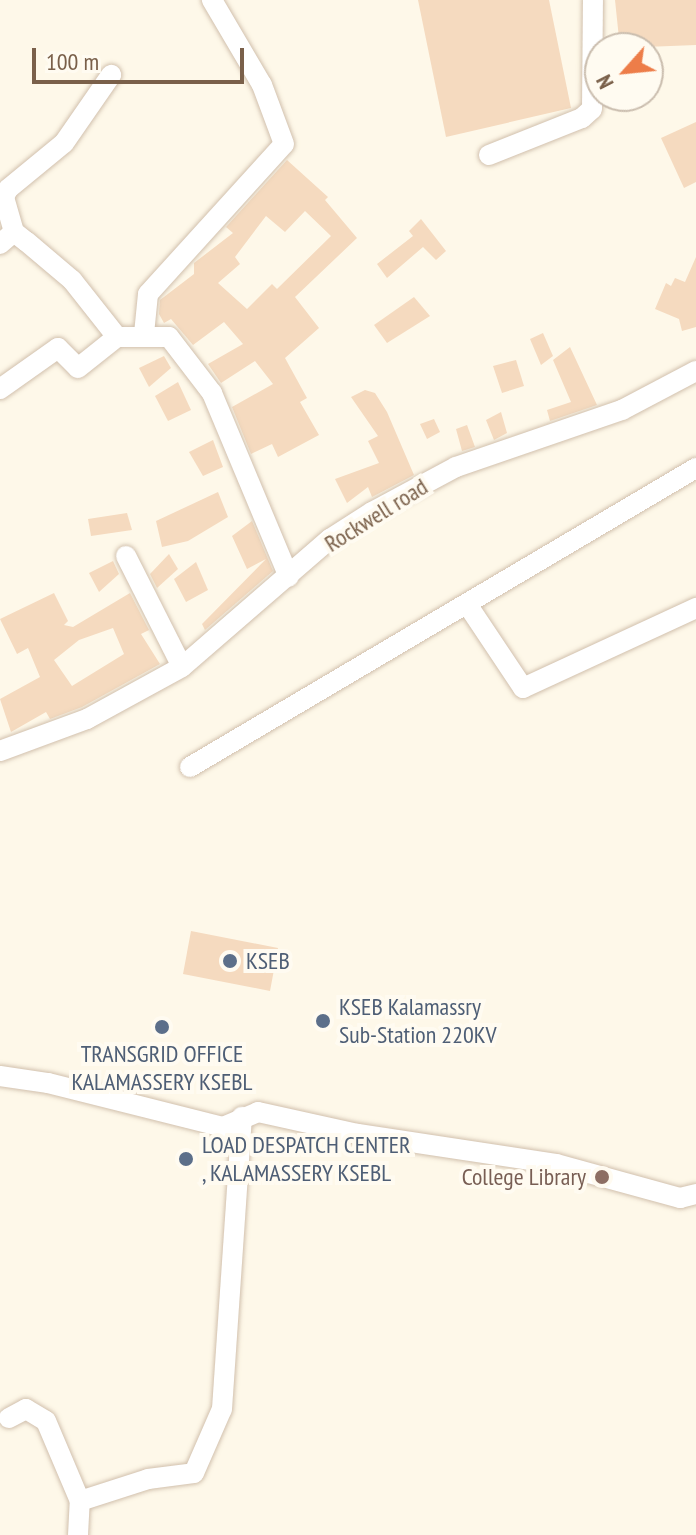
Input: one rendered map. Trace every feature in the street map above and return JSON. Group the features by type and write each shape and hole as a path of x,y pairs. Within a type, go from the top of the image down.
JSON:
{"street":[{"path":"144,334 148,294 284,144 262,85 212,0"},
{"path":"489,155 582,118 592,109 593,0"},
{"path":"111,75 64,143 8,189 4,197 7,238 72,280 117,337"},
{"path":"0,389 58,348 78,368 117,337 144,334 169,337 212,393 289,577"},
{"name":"Rockwell road","path":"0,751 87,719 182,667 330,539 456,467 622,410 696,371"},
{"path":"190,767 696,468"},
{"path":"126,556 182,667"},
{"path":"467,604 523,688 696,608"},
{"path":"0,1076 48,1083 223,1127 258,1112 358,1134 556,1164 680,1198 696,1194"},
{"path":"80,1501 148,1479 194,1473 222,1409 242,1117"},
{"path":"9,1418 26,1409 46,1421 80,1501 78,1535"}],"building":[{"path":"418,0 549,0 571,108 446,137"},
{"path":"615,0 696,0 696,45 664,46 664,32 618,32"},
{"path":"696,122 696,182 684,188 661,138"},
{"path":"287,160 328,197 325,200 357,238 295,297 319,328 285,358 307,398 300,402 319,435 278,457 272,444 251,454 232,407 273,384 255,361 221,383 208,364 243,344 224,322 193,345 171,319 164,323 159,314 160,300 194,274 194,263 233,233 226,227","holes":["305,211 331,236 277,289 272,284 247,309 218,283 240,264 235,257 266,216 285,232"]},
{"path":"421,219 446,251 436,260 423,247 387,278 377,264 413,236 409,231"},
{"path":"696,257 696,327 682,331 679,319 655,309 666,283 671,286 675,278 685,282"},
{"path":"414,297 430,316 387,343 374,325"},
{"path":"543,333 553,356 541,365 530,339"},
{"path":"570,347 597,405 550,421 547,410 571,402 553,360"},
{"path":"164,356 171,368 149,387 139,368"},
{"path":"516,360 524,386 502,393 493,366"},
{"path":"178,382 191,410 168,421 155,396"},
{"path":"365,390 375,393 387,412 414,475 372,497 368,487 347,503 335,479 379,463 368,441 378,436 351,397"},
{"path":"501,412 507,433 494,440 486,420"},
{"path":"434,419 440,432 427,439 420,424"},
{"path":"467,425 475,447 462,451 456,429"},
{"path":"213,440 223,467 203,476 189,452"},
{"path":"218,492 228,517 188,541 162,547 156,521"},
{"path":"127,513 132,530 91,536 88,519"},
{"path":"252,521 273,571 205,630 202,624 266,559 247,569 232,536"},
{"path":"169,554 178,569 157,588 150,574"},
{"path":"113,561 119,574 99,592 89,573"},
{"path":"196,562 208,590 186,602 174,579"},
{"path":"54,593 68,621 64,625 73,627 130,593 149,630 141,634 160,664 82,707 50,719 46,712 11,732 0,699 40,677 28,648 17,654 0,619","holes":["113,628 124,654 72,686 54,660 79,640"]},
{"name":"KSEB","path":"191,931 278,948 270,991 183,974"}],"place":[{"name":"KSEB","path":"230,961"},
{"name":"KSEB Kalamassry Sub-Station 220KV","path":"323,1021"},
{"name":"TRANSGRID OFFICE KALAMASSERY KSEBL","path":"162,1027"},
{"name":"LOAD DESPATCH CENTER , KALAMASSERY KSEBL","path":"186,1159"},
{"name":"College Library","path":"602,1177"}]}
